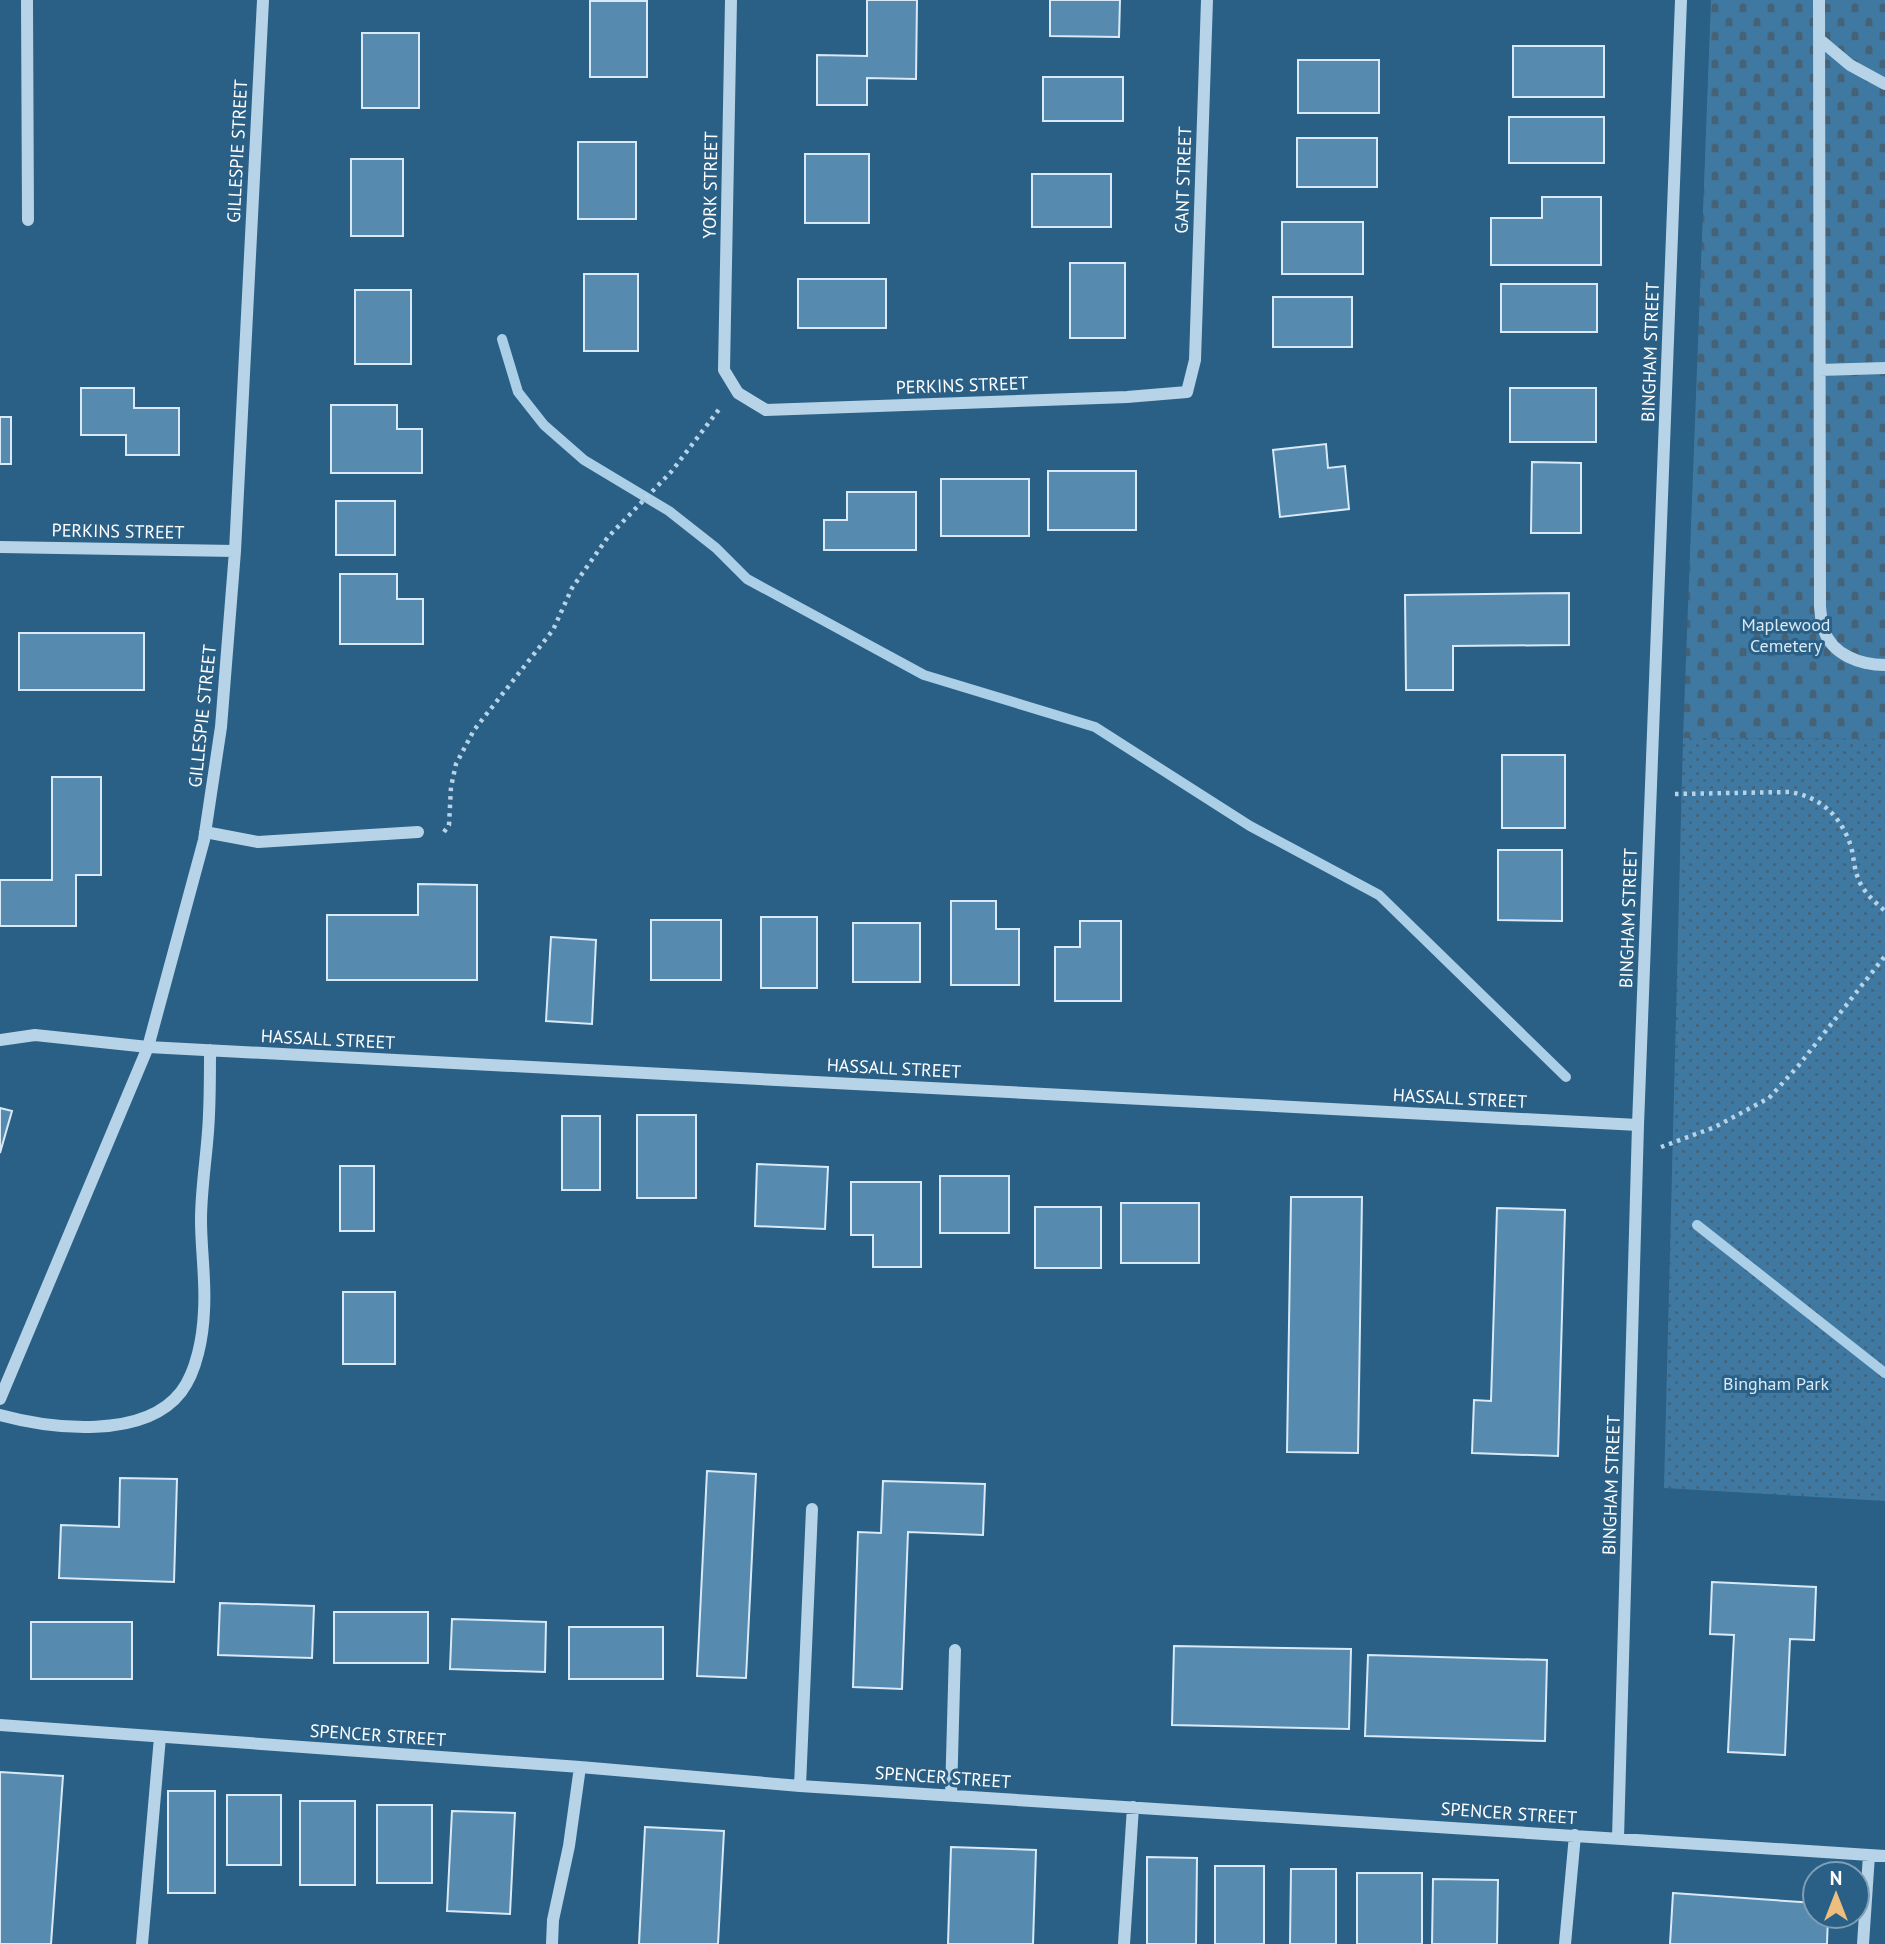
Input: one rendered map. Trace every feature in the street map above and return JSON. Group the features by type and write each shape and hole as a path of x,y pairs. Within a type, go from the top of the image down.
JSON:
{"street":[{"path":"27,0 28,220"},
{"name":"GILLESPIE STREET","path":"0,1399 148,1047 205,832 221,727 235,551 263,0"},
{"name":"YORK STREET","path":"724,370 731,0"},
{"name":"GANT STREET","path":"1195,360 1207,0"},
{"name":"BINGHAM STREET","path":"1618,1838 1638,1125 1681,0"},
{"path":"1819,0 1820,607 1824,631 1833,647 1864,663 1885,665"},
{"path":"1819,39 1850,65 1885,84"},
{"name":"PERKINS STREET","path":"724,370 738,393 766,410 1127,397 1187,392 1195,360"},
{"path":"1820,370 1885,368"},
{"name":"PERKINS STREET","path":"0,547 235,551"},
{"path":"205,832 258,842 418,832"},
{"name":"HASSALL STREET","path":"0,1040 35,1035 148,1047 1638,1125"},
{"path":"0,1415 29,1423 66,1427 107,1426 160,1410 181,1392 195,1362 204,1312 201,1218 209,1115 210,1050"},
{"path":"800,1786 812,1509"},
{"path":"951,1795 955,1650"},
{"name":"SPENCER STREET","path":"0,1725 580,1767 800,1786 1885,1857"},
{"path":"142,1944 160,1737"},
{"path":"552,1944 553,1920 569,1846 580,1767"},
{"path":"1124,1944 1133,1807"},
{"path":"1565,1944 1575,1835"},
{"path":"1863,1944 1869,1855"}],"path":[{"path":"418,832 444,832 449,824 451,787 456,764 474,730 553,629 572,588 608,537 671,472 735,388"},
{"path":"1650,794 1807,794 1826,807 1840,826 1850,842 1858,878 1868,895 1885,911"},
{"path":"1637,1155 1715,1127 1769,1098 1799,1065 1885,956"}],"green space":[{"name":"Maplewood Cemetery","path":"1711,0 1885,0 1885,739 1683,738"},
{"name":"Bingham Park","path":"1683,738 1885,739 1885,1501 1664,1488"}],"building":[{"path":"867,0 917,0 916,79 867,78 867,105 817,105 817,55 867,56"},
{"path":"1050,0 1120,0 1119,37 1050,36"},
{"path":"590,1 647,1 647,77 590,77"},
{"path":"362,33 419,33 419,108 362,108"},
{"path":"1513,46 1604,46 1604,97 1513,97"},
{"path":"1298,60 1379,60 1379,113 1298,113"},
{"path":"1043,77 1123,77 1123,121 1043,121"},
{"path":"1509,117 1604,117 1604,163 1509,163"},
{"path":"1297,138 1377,138 1377,187 1297,187"},
{"path":"578,142 636,142 636,219 578,219"},
{"path":"805,154 869,154 869,223 805,223"},
{"path":"351,159 403,159 403,236 351,236"},
{"path":"1032,174 1111,174 1111,227 1032,227"},
{"path":"1542,197 1601,197 1601,265 1491,265 1491,218 1542,218"},
{"path":"1282,222 1363,222 1363,274 1282,274"},
{"path":"1070,263 1125,263 1125,338 1070,338"},
{"path":"584,274 638,274 638,351 584,351"},
{"path":"798,279 886,279 886,328 798,328"},
{"path":"1501,284 1597,284 1597,332 1501,332"},
{"path":"355,290 411,290 411,364 355,364"},
{"path":"1273,297 1352,297 1352,347 1273,347"},
{"path":"81,388 134,388 134,408 179,408 179,455 126,455 126,435 81,435"},
{"path":"1510,388 1596,388 1596,442 1510,442"},
{"path":"331,405 397,405 397,429 422,429 422,473 331,473"},
{"path":"0,417 11,417 11,464 0,464"},
{"path":"1326,444 1328,468 1345,466 1349,509 1280,517 1273,450"},
{"path":"1532,462 1581,463 1581,533 1531,533"},
{"path":"1048,471 1136,471 1136,530 1048,530"},
{"path":"941,479 1029,479 1029,536 941,536"},
{"path":"847,492 916,492 916,550 824,550 824,520 847,520"},
{"path":"336,501 395,501 395,555 336,555"},
{"path":"340,574 397,574 397,599 423,599 423,644 340,644"},
{"path":"1569,593 1569,645 1453,646 1453,690 1406,690 1405,595"},
{"path":"19,633 144,633 144,690 19,690"},
{"path":"1502,755 1565,755 1565,828 1502,828"},
{"path":"52,777 101,777 101,875 76,875 76,926 0,926 0,880 52,880"},
{"path":"1498,850 1562,850 1562,921 1498,920"},
{"path":"418,884 477,885 477,980 327,980 327,915 418,915"},
{"path":"951,901 996,901 996,929 1019,929 1019,985 951,985"},
{"path":"761,917 817,917 817,988 761,988"},
{"path":"651,920 721,920 721,980 651,980"},
{"path":"1080,921 1121,921 1121,1001 1055,1001 1055,947 1080,947"},
{"path":"853,923 920,923 920,982 853,982"},
{"path":"551,937 596,940 592,1024 546,1021"},
{"path":"0,1108 12,1111 0,1153"},
{"path":"637,1115 696,1115 696,1198 637,1198"},
{"path":"562,1116 600,1116 600,1190 562,1190"},
{"path":"757,1164 828,1167 825,1229 755,1226"},
{"path":"340,1166 374,1166 374,1231 340,1231"},
{"path":"940,1176 1009,1176 1009,1233 940,1233"},
{"path":"851,1182 921,1182 921,1267 873,1267 873,1235 851,1235"},
{"path":"1291,1197 1362,1197 1358,1453 1287,1452"},
{"path":"1121,1203 1199,1203 1199,1263 1121,1263"},
{"path":"1035,1207 1101,1207 1101,1268 1035,1268"},
{"path":"1497,1208 1565,1210 1558,1456 1472,1453 1474,1400 1491,1401"},
{"path":"343,1292 395,1292 395,1364 343,1364"},
{"path":"707,1471 756,1474 746,1678 697,1676"},
{"path":"120,1478 177,1479 174,1582 59,1578 61,1525 119,1527"},
{"path":"883,1481 985,1484 983,1535 908,1532 902,1689 853,1687 858,1532 881,1533"},
{"path":"1712,1582 1816,1587 1814,1640 1790,1639 1785,1755 1728,1752 1734,1635 1710,1634"},
{"path":"220,1603 314,1606 312,1658 218,1655"},
{"path":"334,1612 428,1612 428,1663 334,1663"},
{"path":"452,1619 546,1622 545,1672 450,1669"},
{"path":"31,1622 132,1622 132,1679 31,1679"},
{"path":"569,1627 663,1627 663,1679 569,1679"},
{"path":"1174,1646 1351,1649 1349,1729 1172,1725"},
{"path":"1368,1655 1547,1660 1545,1741 1365,1736"},
{"path":"0,1772 63,1776 51,1944 0,1944"},
{"path":"168,1791 215,1791 215,1893 168,1893"},
{"path":"227,1795 281,1795 281,1865 227,1865"},
{"path":"300,1801 355,1801 355,1885 300,1885"},
{"path":"377,1805 432,1805 432,1883 377,1883"},
{"path":"452,1811 515,1813 510,1914 447,1911"},
{"path":"645,1827 724,1831 718,1944 639,1944"},
{"path":"951,1847 1036,1850 1033,1944 948,1944"},
{"path":"1147,1857 1197,1858 1196,1944 1147,1944"},
{"path":"1215,1866 1264,1866 1264,1944 1215,1944"},
{"path":"1291,1869 1336,1869 1336,1944 1290,1944"},
{"path":"1357,1873 1422,1873 1422,1944 1357,1944"},
{"path":"1433,1879 1498,1880 1497,1944 1432,1944"},
{"path":"1673,1893 1801,1902 1801,1930 1828,1930 1827,1944 1670,1944"}],"waterway":[{"path":"502,339 518,392 544,425 584,460 669,511 716,548 747,579 924,675 1095,727 1250,826 1379,895 1566,1077"},
{"path":"1697,1225 1885,1373"}]}
